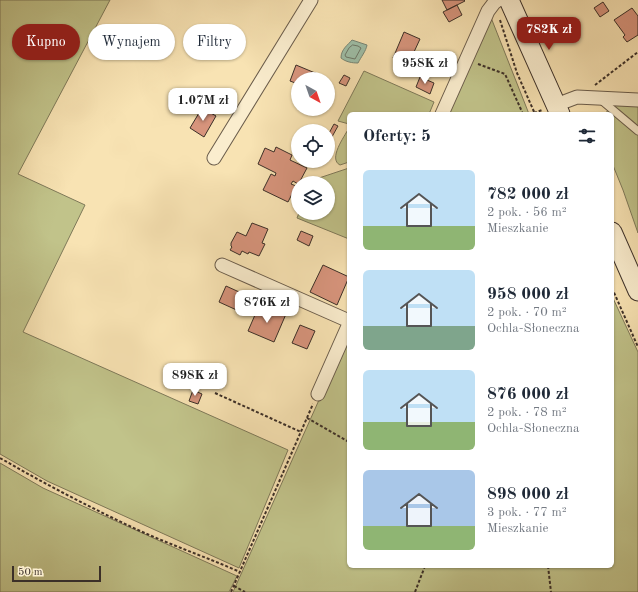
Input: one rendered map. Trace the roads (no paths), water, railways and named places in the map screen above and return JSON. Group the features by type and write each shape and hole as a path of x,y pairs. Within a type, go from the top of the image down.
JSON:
{"street":[{"path":"214,158 310,0"},
{"path":"443,112 488,11 498,0"},
{"path":"509,0 558,109 578,97 638,100"},
{"path":"614,237 638,291"},
{"path":"222,265 347,321"},
{"path":"318,394 347,327"}],"lane":[{"path":"599,98 638,131"}],"water":[{"path":"352,40 367,45 365,52 358,63 349,62 341,58 343,50"}]}
